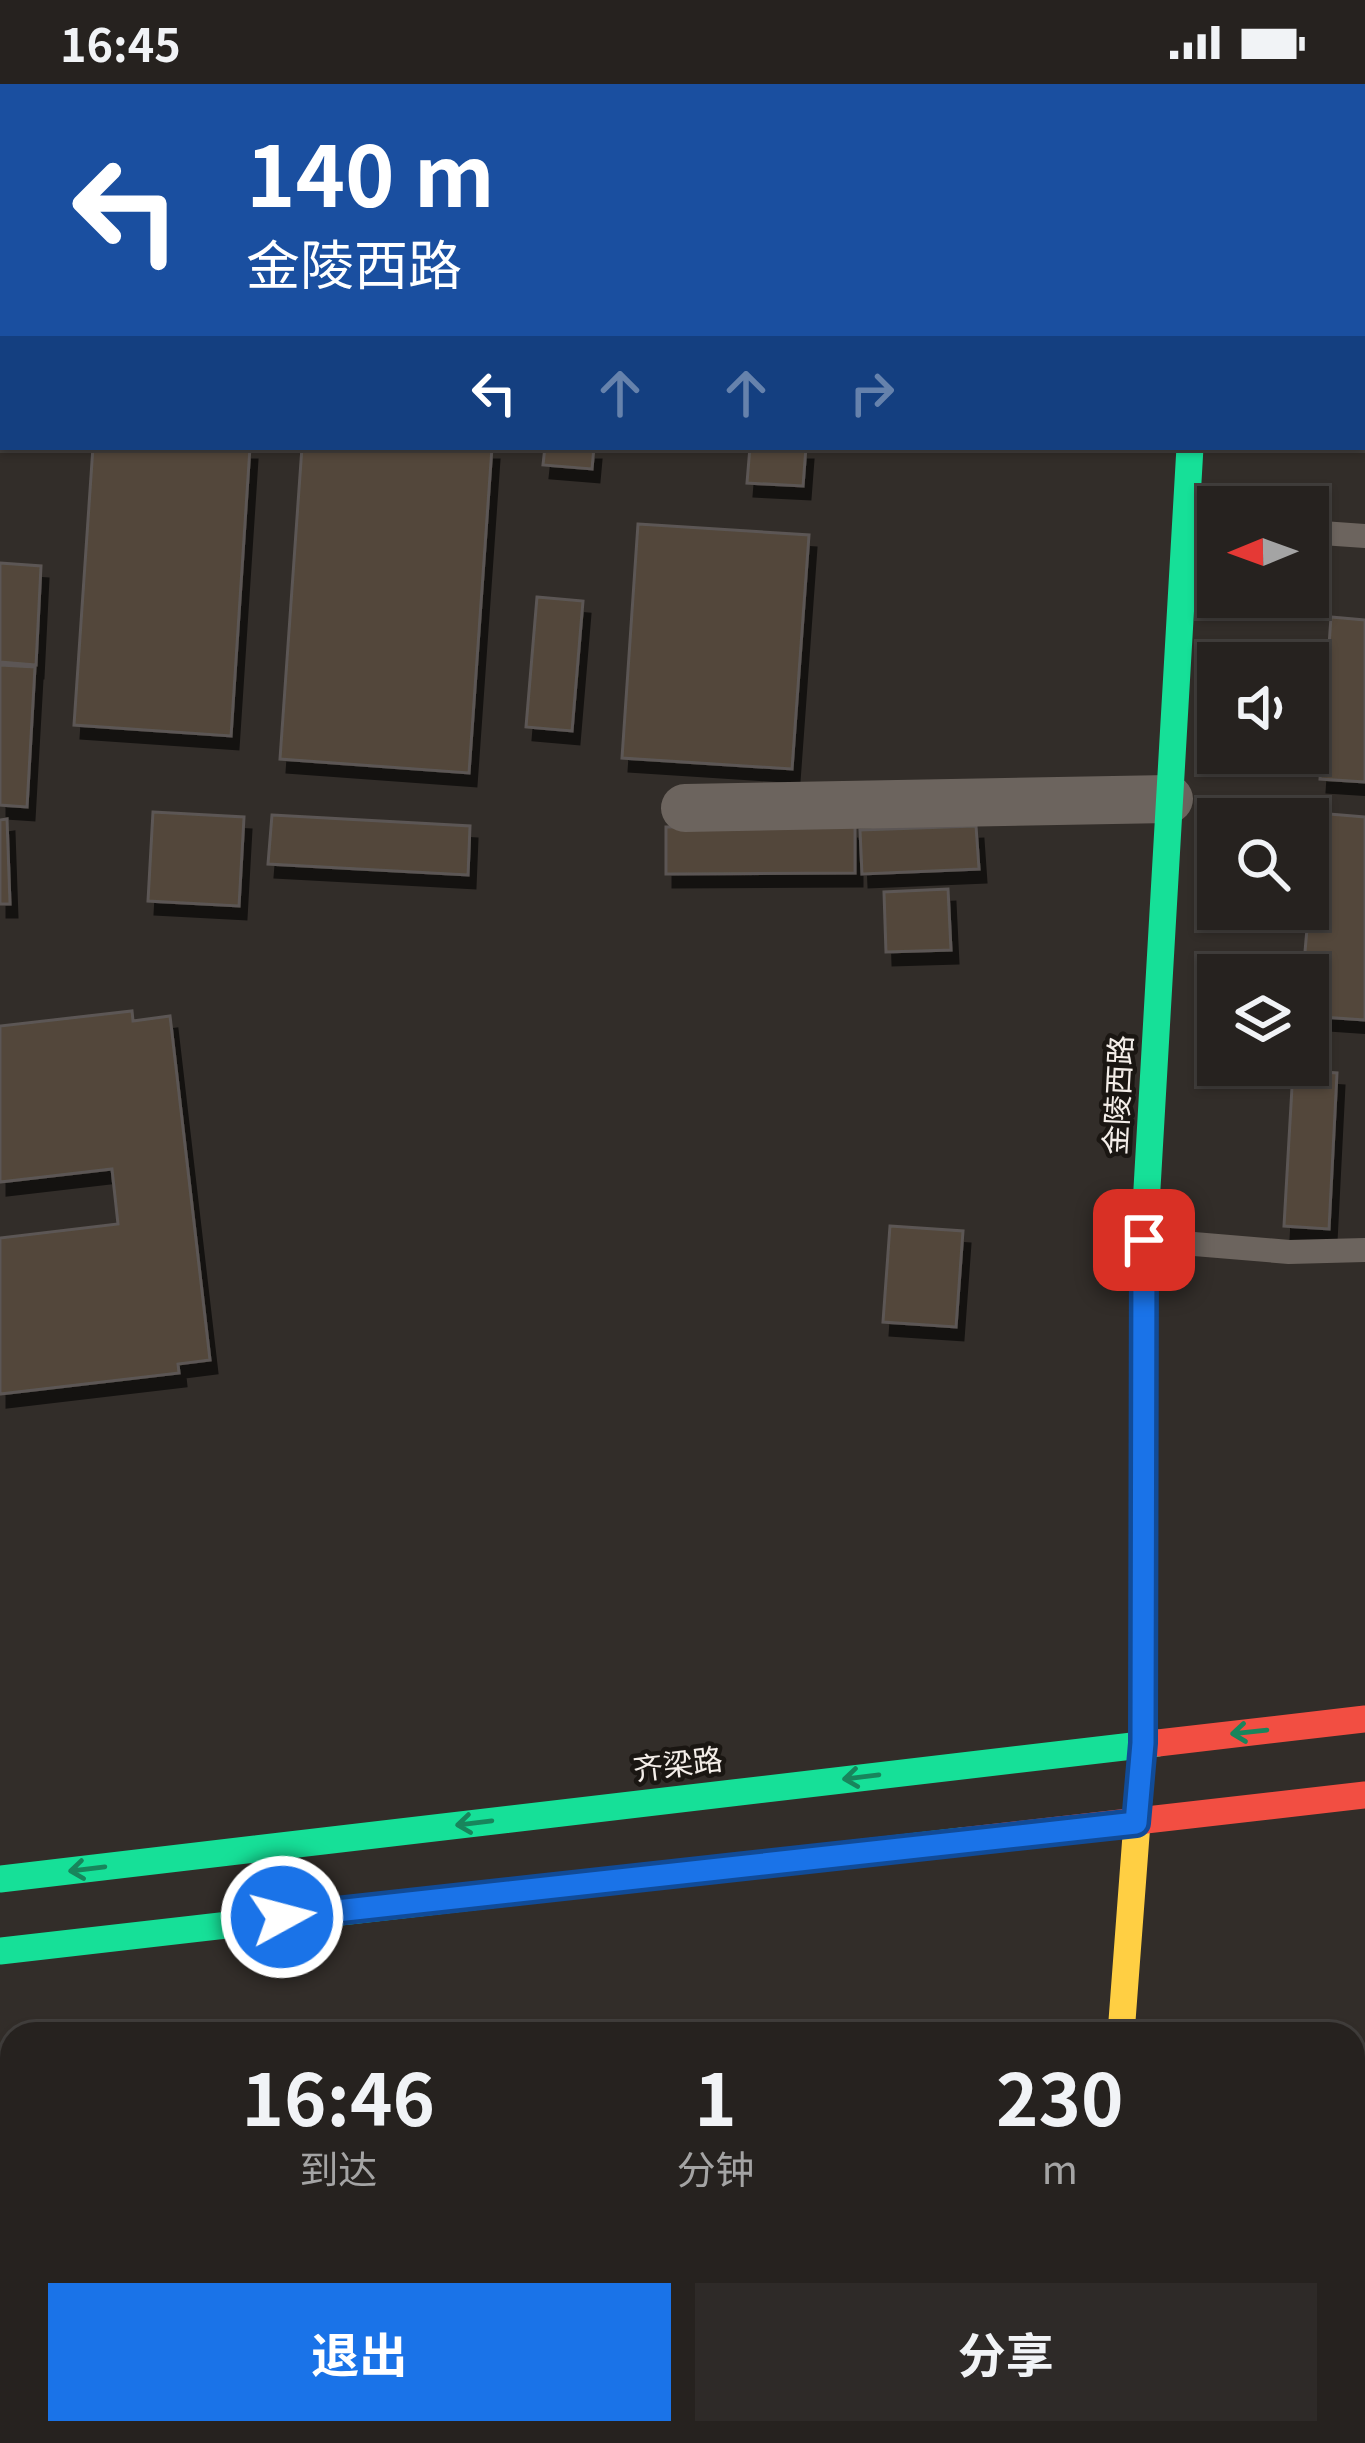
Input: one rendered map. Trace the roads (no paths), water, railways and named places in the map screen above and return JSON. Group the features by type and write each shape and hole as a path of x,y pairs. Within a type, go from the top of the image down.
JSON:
{"main road":[{"name":"金陵西路","path":"1122,2022 1143,1743 1144,1240 1190,450"},
{"name":"齐梁路","path":"0,1879 1365,1719"},
{"path":"0,1951 1365,1795"}],"street":[{"path":"685,808 1169,799"}],"lane":[{"path":"1184,524 1197,525"},
{"path":"1329,533 1365,536"},
{"path":"1144,1240 1289,1252 1365,1250"}]}
